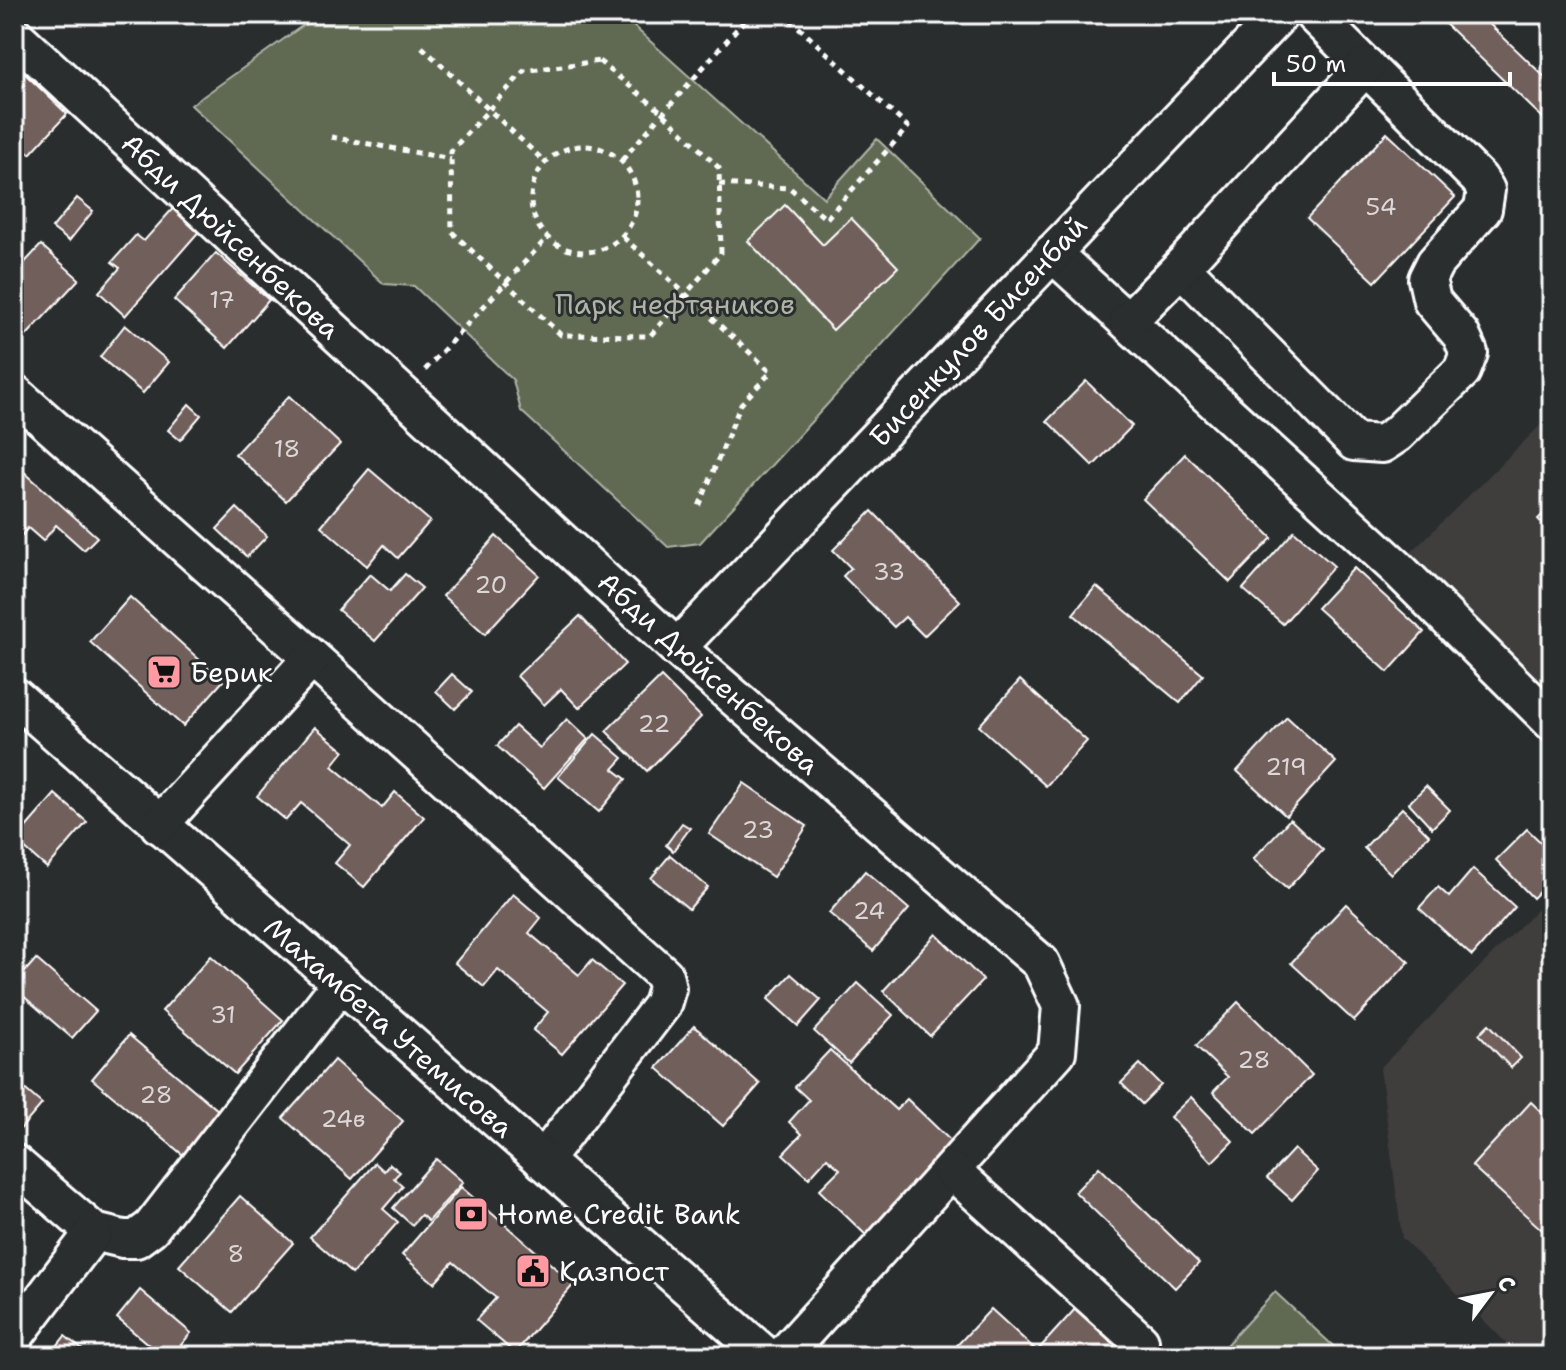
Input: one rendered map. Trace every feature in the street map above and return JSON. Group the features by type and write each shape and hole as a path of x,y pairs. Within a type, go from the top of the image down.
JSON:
{"street":[{"name":"Бисенкулов Бисенбай","path":"677,648 1280,14"},
{"path":"1181,267 1354,442 1382,444 1397,434 1462,371 1469,353 1461,335 1432,301 1427,279 1435,263 1483,209 1486,190 1479,179 1313,14"},
{"name":"Абди Дюйсенбекова","path":"14,35 677,648 1041,963 1061,1006 1057,1052 783,1356"},
{"path":"1128,321 1366,66"},
{"path":"1052,253 1396,567 1552,722"},
{"path":"14,393 664,975 667,988 662,1005 543,1161"},
{"path":"159,825 312,658"},
{"name":"Махамбета Утемисова","path":"14,696 766,1356"},
{"path":"14,1163 94,1232 136,1239 151,1228 340,984"},
{"path":"951,1170 1140,1341"},
{"path":"14,1337 94,1232"}],"path":[{"path":"622,160 750,14"},
{"path":"719,184 790,188 826,219 908,127 784,14"},
{"path":"422,47 546,163"},
{"path":"599,61 663,113 719,168 721,253 650,336 561,335 452,232 451,151 524,71 599,61"},
{"path":"331,137 451,159"},
{"path":"588,145 606,150 622,160 638,190 638,207 633,223 623,237 610,247 594,252 561,248 547,238 536,223 531,205 532,186 540,169 553,155 569,147 588,145"},
{"path":"623,237 771,372 741,404 698,509"},
{"path":"403,395 547,238"}],"shaded area":[{"path":"1552,414 1552,739 1384,579"},
{"path":"1552,894 1552,1356 1519,1356 1402,1238 1380,1068"}],"green space":[{"name":"Парк нефтяников","path":"319,14 620,14 824,198 877,139 980,238 700,543 668,547 521,411 513,380 414,286 384,284 191,105"},
{"path":"1275,1292 1344,1356 1216,1356"}],"building":[{"path":"1435,14 1479,14 1552,84 1552,127"},
{"path":"23,72 67,114 30,154 14,139 14,82"},
{"path":"1387,133 1455,197 1375,282 1307,218"},
{"path":"77,198 93,211 69,241 52,228"},
{"path":"176,205 202,228 125,316 99,292 120,268 112,262 136,235 144,241"},
{"path":"785,205 823,245 851,218 898,267 833,330 748,241"},
{"path":"41,245 79,279 26,336 14,325 14,274"},
{"path":"216,253 269,300 227,348 174,300"},
{"path":"125,325 169,362 143,393 100,357"},
{"path":"1086,381 1132,426 1093,466 1047,421"},
{"path":"289,396 340,444 286,501 235,454"},
{"path":"189,404 201,415 180,440 168,430"},
{"path":"1185,454 1272,538 1230,582 1143,499"},
{"path":"14,463 97,537 84,550 56,525 43,541 28,528 14,544"},
{"path":"369,469 430,521 398,558 384,545 367,566 321,526"},
{"path":"1552,506 1552,534 1538,519"},
{"path":"237,508 267,536 247,557 217,529"},
{"path":"872,511 960,601 924,636 905,617 894,627 843,576 851,568 833,550"},
{"path":"1294,531 1334,566 1283,624 1243,589"},
{"path":"496,536 539,575 485,634 443,596"},
{"path":"1354,568 1424,632 1388,672 1317,608"},
{"path":"370,574 390,591 405,574 422,588 375,641 338,610"},
{"path":"1096,586 1203,675 1180,703 1073,614"},
{"path":"130,597 223,681 183,726 90,642"},
{"path":"580,616 625,664 579,708 561,689 544,705 517,676"},
{"path":"452,674 472,692 455,709 436,691"},
{"path":"661,677 701,717 647,771 606,731"},
{"path":"1020,680 1087,741 1046,786 979,726"},
{"path":"1287,717 1336,762 1286,816 1237,771"},
{"path":"567,719 588,739 544,788 497,746 515,726 540,748"},
{"path":"315,727 344,751 332,766 382,808 395,792 424,817 364,887 335,863 350,845 301,803 286,820 257,796"},
{"path":"595,734 623,758 613,769 626,779 599,812 558,777"},
{"path":"744,783 807,826 773,877 709,834"},
{"path":"1426,786 1450,810 1432,828 1409,803"},
{"path":"55,794 87,822 47,868 15,840"},
{"path":"1402,808 1429,835 1391,874 1364,848"},
{"path":"1290,819 1323,850 1287,889 1253,859"},
{"path":"682,823 690,828 673,851 666,845"},
{"path":"1527,829 1552,853 1552,879 1533,898 1496,860"},
{"path":"670,855 708,887 689,909 651,878"},
{"path":"1473,869 1515,907 1472,956 1419,908 1438,887 1449,897"},
{"path":"865,871 909,909 873,951 829,913"},
{"path":"513,894 541,918 529,933 579,975 592,960 622,985 562,1054 533,1030 548,1012 498,970 484,987 455,963"},
{"path":"1346,904 1409,962 1354,1021 1291,963"},
{"path":"936,934 983,980 930,1036 883,991"},
{"path":"211,956 283,1020 235,1074 162,1011"},
{"path":"36,959 96,1011 72,1038 14,988 14,984"},
{"path":"791,974 821,1000 798,1026 768,999"},
{"path":"858,983 893,1015 849,1063 814,1031"},
{"path":"1238,1002 1312,1075 1255,1134 1213,1092 1228,1077 1196,1046"},
{"path":"1489,1024 1521,1058 1511,1068 1479,1034"},
{"path":"694,1026 760,1084 723,1126 657,1068"},
{"path":"129,1035 219,1111 183,1155 92,1079"},
{"path":"830,1050 896,1110 907,1099 957,1147 870,1239 819,1190 840,1169 827,1158 809,1178 783,1154 802,1134 789,1122 809,1100 795,1087"},
{"path":"334,1060 403,1121 352,1179 283,1118"},
{"path":"1140,1064 1161,1085 1142,1104 1121,1083"},
{"path":"20,1085 42,1104 17,1133 14,1131 14,1092"},
{"path":"1191,1097 1233,1141 1212,1162 1170,1117"},
{"path":"1531,1102 1552,1122 1552,1239 1472,1166"},
{"path":"1294,1149 1318,1171 1292,1200 1267,1178"},
{"path":"436,1159 463,1182 428,1221 421,1215 412,1225 393,1208"},
{"path":"375,1163 384,1171 390,1164 400,1172 394,1178 403,1186 383,1209 398,1222 352,1274 310,1237"},
{"path":"1099,1167 1199,1263 1175,1288 1075,1192"},
{"path":"461,1187 574,1284 515,1353 476,1320 496,1298 453,1262 434,1283 402,1255"},
{"path":"240,1196 293,1243 232,1312 179,1266"},
{"path":"140,1290 191,1333 172,1356 162,1356 117,1318"},
{"path":"1076,1308 1120,1348 1113,1356 947,1356 991,1309 1037,1351"},
{"path":"65,1336 90,1356 49,1356"}],"place":[{"name":"Берик","path":"164,672"},
{"name":"Home Credit Bank","path":"471,1214"},
{"name":"Қазпост","path":"533,1271"}]}
